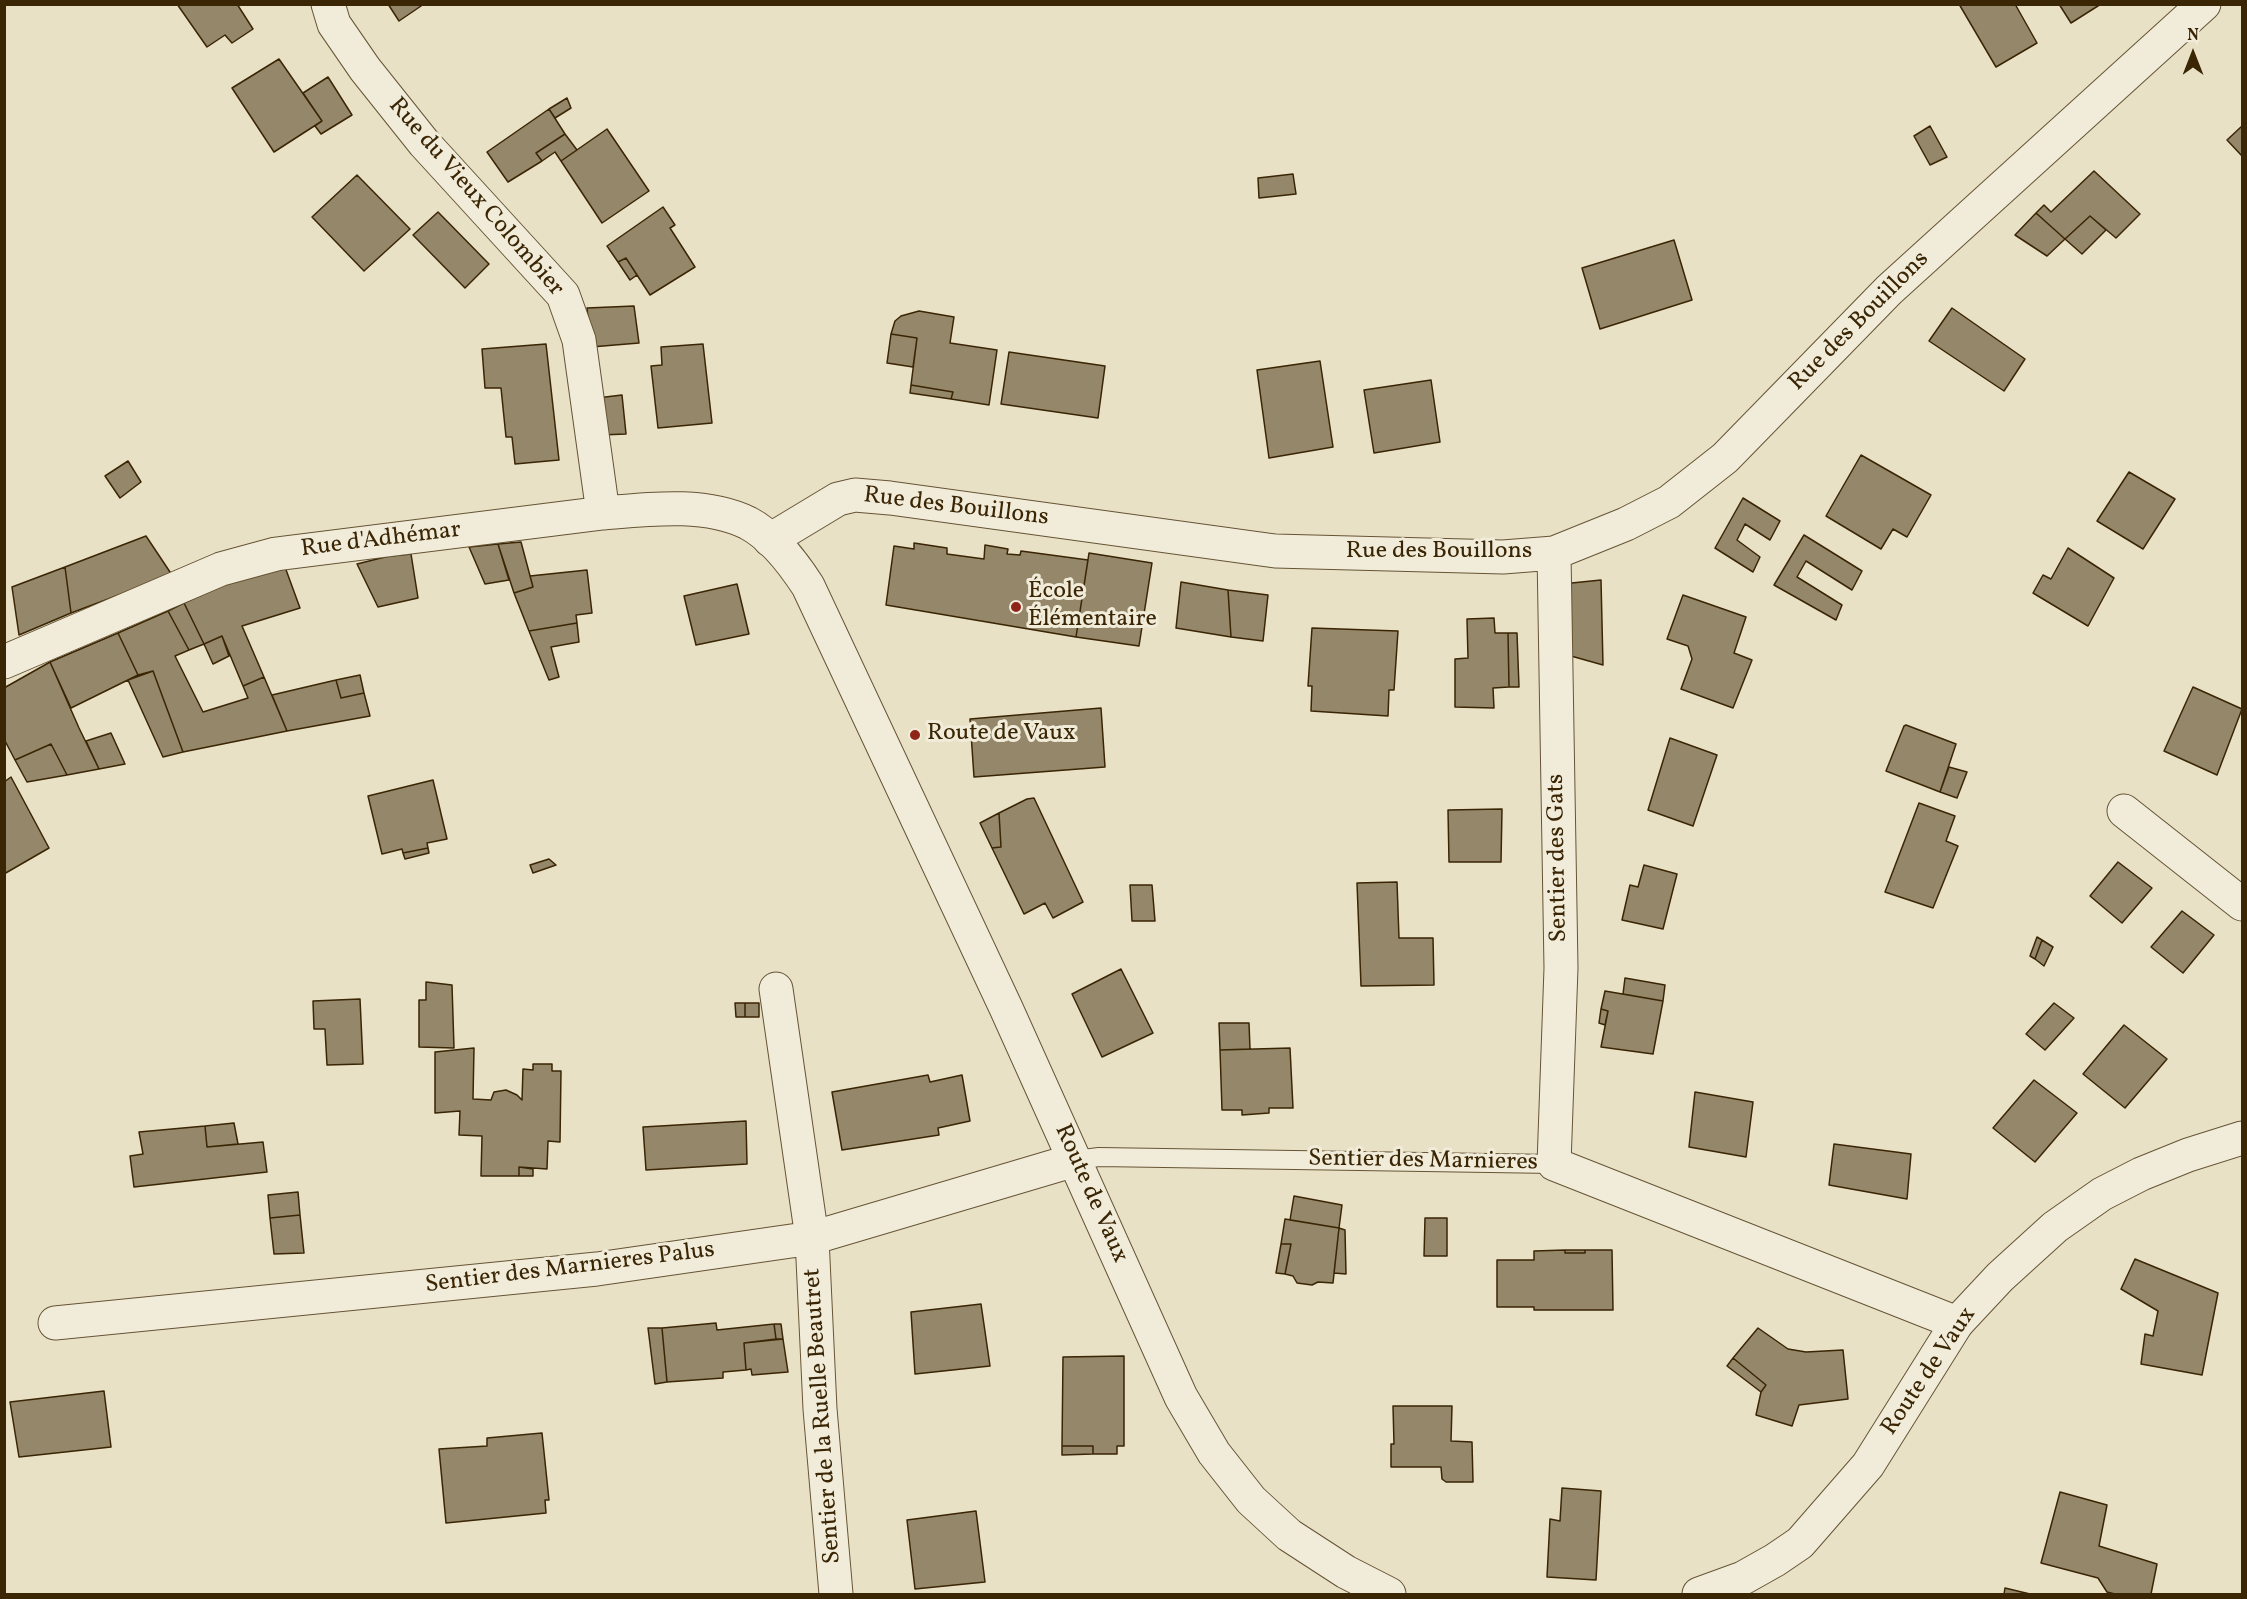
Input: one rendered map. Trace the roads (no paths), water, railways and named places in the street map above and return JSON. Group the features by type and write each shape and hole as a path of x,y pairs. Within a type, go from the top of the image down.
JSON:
{"street":[{"name":"Rue du Vieux Colombier","path":"328,4 334,24 365,69 424,143 563,296 579,340 603,513"},
{"name":"Rue des Bouillons","path":"770,540 838,499 855,495 1275,551 1503,557 1554,553 1626,524 1669,502 1725,458 1889,290 2204,4"},
{"name":"Rue d'Adhémar","path":"4,662 221,569 276,554 603,513 654,509 696,510 727,515 750,524 770,540"},
{"name":"Route de Vaux","path":"770,540 793,564 808,586 1001,997 1181,1397 1214,1453 1251,1500 1289,1535 1347,1572 1389,1594"},
{"name":"Sentier des Gats","path":"1554,553 1561,968 1554,1164"},
{"path":"2124,811 2242,904"},
{"name":"Sentier de la Ruelle Beautret","path":"776,989 812,1238 820,1409 837,1594"},
{"name":"Route de Vaux","path":"1699,1594 1743,1578 1800,1543 1868,1465 1957,1323 2000,1277 2055,1227 2102,1194 2141,1174 2242,1138"},
{"name":"Sentier des Marnieres Palus","path":"55,1323 597,1269 812,1238 1075,1160"},
{"name":"Sentier des Marnieres","path":"1554,1164 1957,1323"}],"lane":[{"name":"Sentier des Marnieres","path":"1075,1160 1099,1156 1554,1164"}],"place":[{"name":"École Élémentaire","path":"1016,607"},
{"name":"Route de Vaux","path":"915,735"}]}
